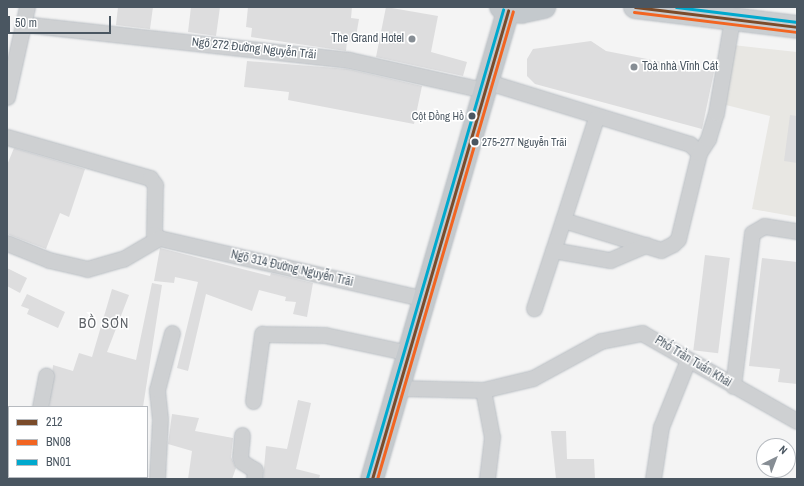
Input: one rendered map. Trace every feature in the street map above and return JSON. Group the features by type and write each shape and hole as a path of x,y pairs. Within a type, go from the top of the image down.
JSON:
{"highway":[{"path":"372,479 400,388 505,8 525,12 544,7"}],"main road":[{"path":"635,7 797,27"}],"street":[{"path":"7,97 27,7"},
{"path":"563,220 646,245 667,249 678,239 699,153 708,139 716,113 732,19"},
{"name":"Ngõ 272 Đường Nguyễn Trãi","path":"23,24 349,60 484,85 690,144 699,153"},
{"path":"534,308 596,118"},
{"path":"7,137 150,178 155,185 154,234 160,238 118,261 87,268 49,260 7,244"},
{"path":"733,386 752,233 764,226 797,231"},
{"name":"Ngõ 314 Đường Nguyễn Trãi","path":"160,238 425,299"},
{"path":"553,250 610,260 646,245"},
{"path":"157,479 160,419 157,390 172,333"},
{"name":"Phố Trần Tuấn Khải","path":"400,388 483,390 533,378 584,348 625,335 642,333 660,341 688,360 797,422"},
{"path":"253,401 262,334 325,335 409,354"},
{"path":"653,479 668,404 688,360"},
{"path":"40,406 46,376"},
{"path":"483,390 492,437 487,479"},
{"path":"242,435 240,457 242,462 255,470 254,479"}],"shaded area":[{"path":"733,45 797,52 797,217 752,209 770,116 726,105"}],"building":[{"path":"118,7 153,7 150,29 116,25"},
{"path":"191,7 220,7 216,36 188,32"},
{"path":"248,7 352,7 351,18 359,19 355,42 347,41 346,51 251,37 252,28 246,27"},
{"path":"386,7 438,16 431,52 467,62 463,76 376,57"},
{"name":"Toà nhà Vĩnh Cát","path":"591,41 606,51 714,72 702,129 535,84 527,76 527,59 533,49"},
{"path":"247,61 348,69 422,86 414,124 288,100 289,92 244,87"},
{"path":"790,115 797,116 797,163 784,161"},
{"path":"14,148 85,169 69,217 60,213 46,249 7,234 7,165"},
{"path":"160,248 270,276 271,273 313,283 307,317 293,314 296,302 285,301 286,297 259,290 252,311 206,294 188,371 177,368 198,282 175,277 174,283 154,281"},
{"path":"705,255 730,258 718,353 693,350"},
{"path":"762,258 797,262 797,384 778,382 780,369 749,366"},
{"path":"7,268 27,278 20,293 7,286"},
{"path":"152,283 162,285 143,406 49,406 53,365 73,371 79,353 92,357 112,289 129,295 107,352 136,360"},
{"path":"27,294 65,312 58,328 27,314 29,309 21,306"},
{"path":"298,400 311,403 296,469 320,475 319,479 263,479 266,446 287,449"},
{"path":"172,414 199,418 195,431 233,438 231,457 236,468 232,479 188,479 192,451 168,444"},
{"path":"551,431 566,431 567,459 594,459 595,479 556,479"}],"transit line":[{"name":"212","path":"635,7 797,27"},
{"name":"BN01","path":"676,7 797,22"},
{"name":"BN01","path":"367,478 503,9"},
{"name":"212","path":"372,479 508,10"},
{"name":"BN08","path":"377,479 513,11"},
{"name":"BN08","path":"634,12 796,32"}],"place":[{"name":"The Grand Hotel","path":"412,39"},
{"name":"Toà nhà Vĩnh Cát","path":"634,67"},
{"name":"Cột Đồng Hồ","path":"472,116"},
{"name":"275-277 Nguyễn Trãi","path":"475,142"}],"district":[{"name":"BỒ SƠN","path":"104,323"}]}
